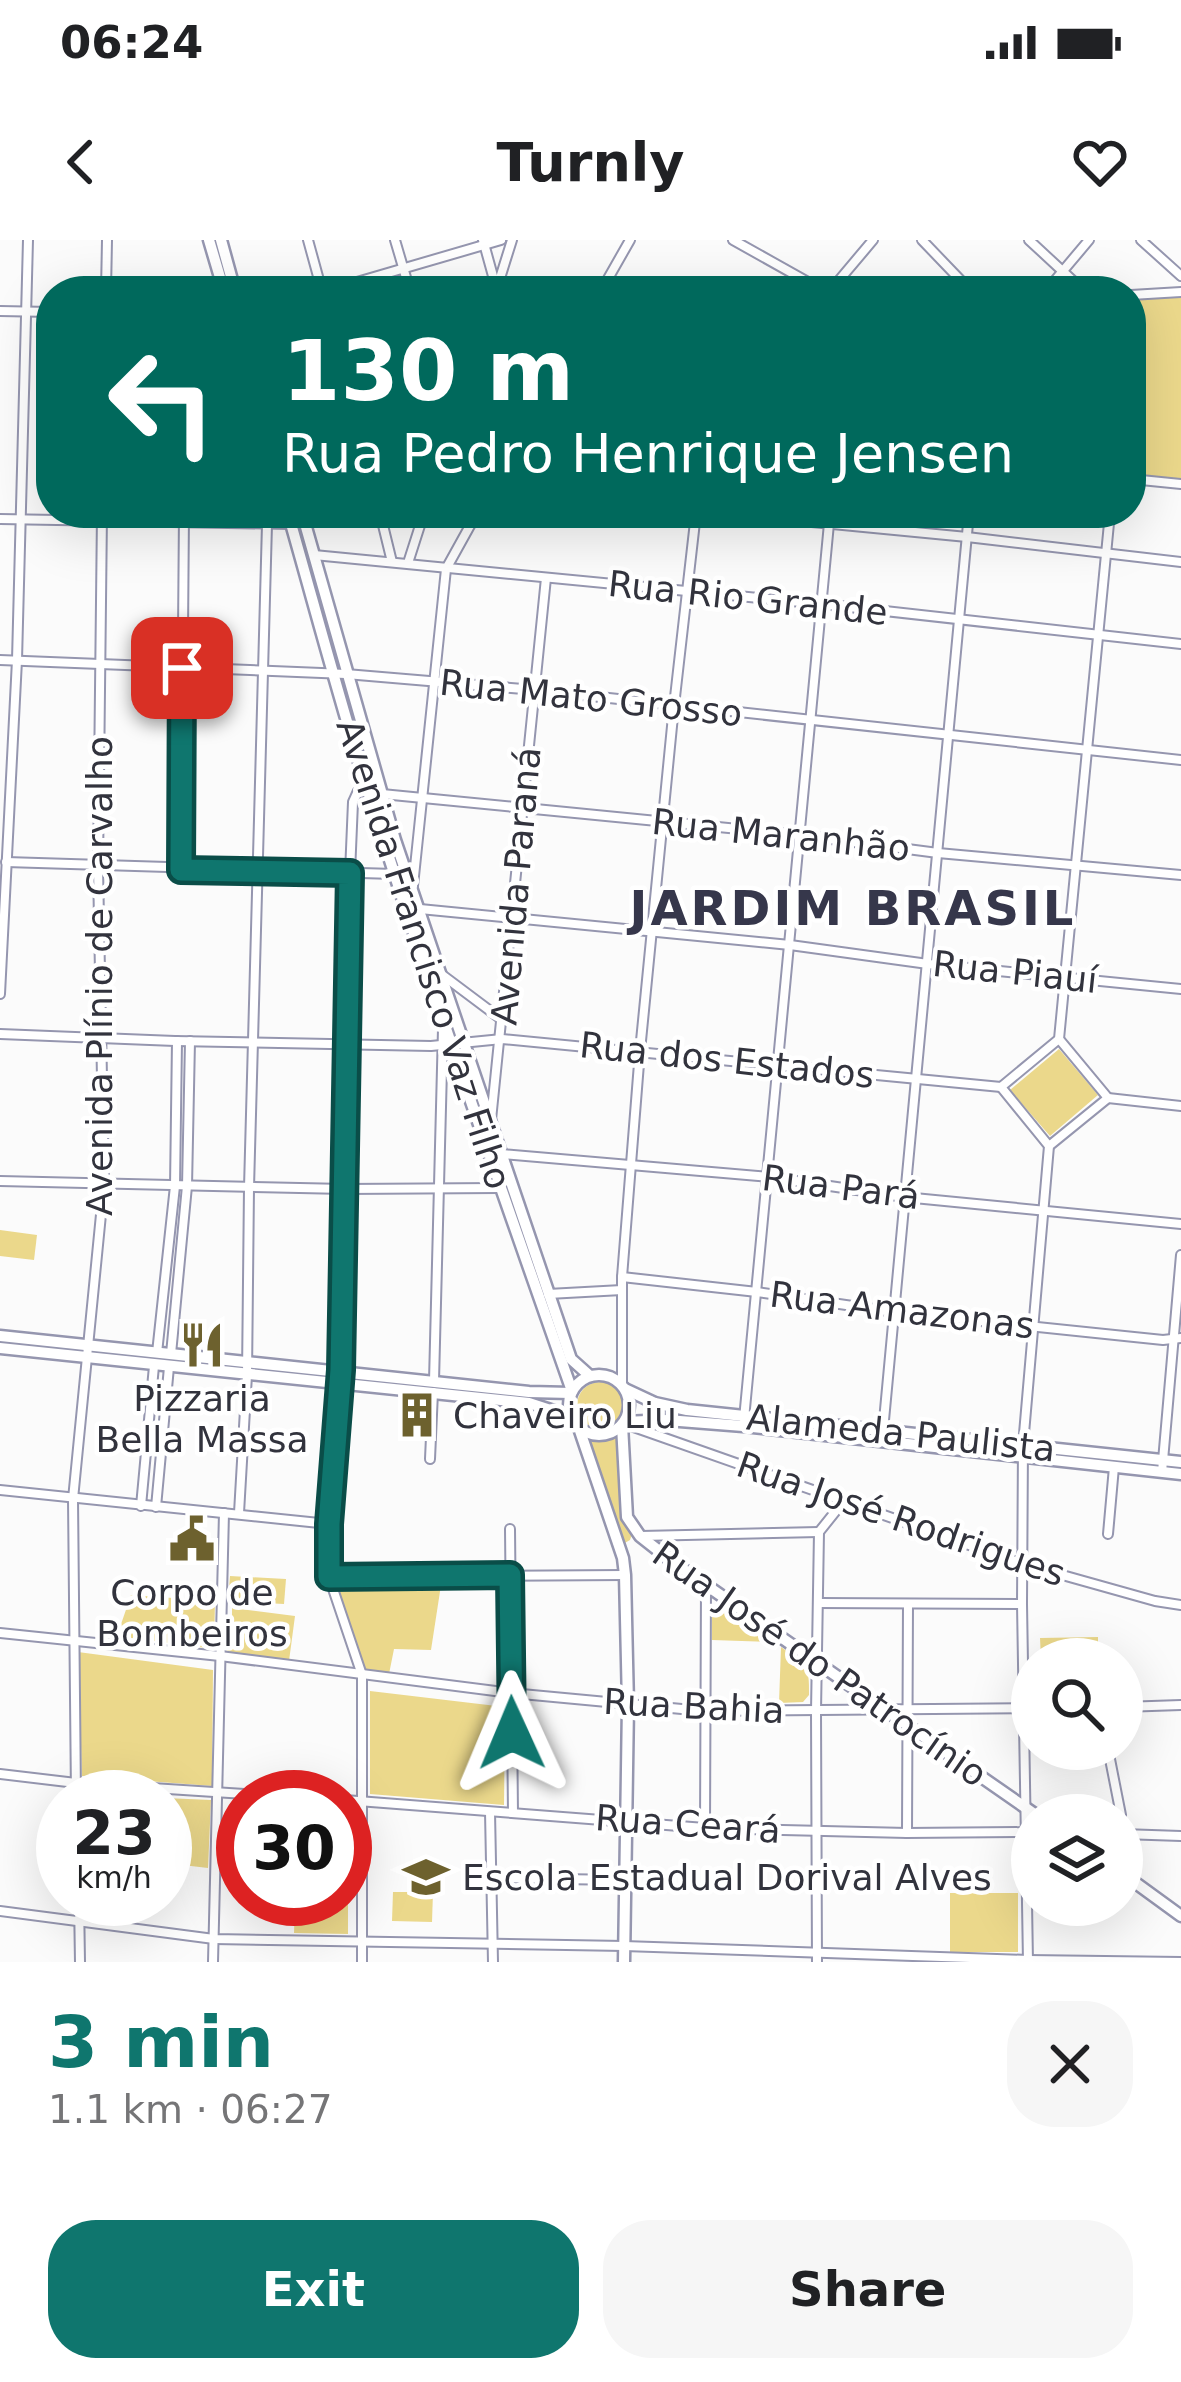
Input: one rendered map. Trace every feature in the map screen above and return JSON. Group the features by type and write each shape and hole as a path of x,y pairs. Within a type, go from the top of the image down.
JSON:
{"main road":[{"path":"208,240 219,276"},
{"path":"221,240 231,276"},
{"name":"Avenida Francisco Vaz Filho","path":"292,528 441,974 453,1044 491,1122 572,1359 590,1376"},
{"name":"Avenida Francisco Vaz Filho","path":"306,528 366,786 572,1392"},
{"path":"0,1336 247,1375 341,1377"},
{"path":"0,1348 87,1351"},
{"path":"163,1360 247,1360 529,1402 596,1435 606,1435 624,1423 630,1405 623,1386 607,1375 590,1376 572,1392 434,1387"},
{"name":"Alameda Paulista","path":"623,1386 671,1408 744,1421 1162,1466 1181,1474"},
{"path":"572,1392 575,1422 625,1575 624,1962"},
{"name":"Alameda Paulista","path":"624,1423 744,1421"},
{"name":"Rua José do Patrocínio","path":"624,1423 625,1510 640,1536 1011,1798"},
{"name":"Alameda Paulista","path":"1023,1451 1114,1467 1181,1462"},
{"path":"623,1558 640,1536"},
{"path":"1143,1888 1181,1916"}],"street":[{"path":"0,994 17,660 28,240"},
{"path":"106,276 107,240"},
{"path":"308,240 319,276"},
{"path":"395,240 406,276"},
{"path":"379,276 501,240"},
{"path":"500,276 512,240"},
{"path":"610,276 630,240"},
{"path":"733,240 799,276"},
{"path":"841,276 873,240"},
{"path":"922,240 960,276"},
{"path":"1029,240 1067,276"},
{"path":"1059,276 1089,240"},
{"path":"1141,240 1181,276"},
{"path":"484,243 492,276"},
{"path":"1146,294 1181,292"},
{"path":"0,310 36,311"},
{"path":"1146,480 1181,484"},
{"path":"0,519 36,518"},
{"name":"Avenida Plínio de Carvalho","path":"76,1770 73,1499 104,1184 98,867 102,528"},
{"path":"181,870 184,528"},
{"path":"239,1514 247,1375 267,528"},
{"path":"384,528 392,562"},
{"path":"409,563 420,528"},
{"path":"413,888 446,569 469,528"},
{"path":"623,1386 622,1277 630,1166 694,528"},
{"path":"744,1421 828,528"},
{"path":"902,528 1181,562"},
{"path":"883,1436 968,528"},
{"path":"1024,1638 1023,1451 1049,1147 1001,1088 1059,1039 1108,528"},
{"name":"Rua Rio Grande","path":"314,555 1181,644"},
{"name":"Avenida Paraná","path":"491,1122 546,578"},
{"name":"Rua Mato Grosso","path":"0,660 340,674 536,690 1181,760"},
{"path":"361,1770 362,1675 329,1577 329,1524 341,1377 353,802 366,786"},
{"name":"Rua Maranhão","path":"382,794 1181,875"},
{"path":"6,862 394,874"},
{"name":"Rua Piauí","path":"420,909 1181,989"},
{"path":"441,974 503,1020"},
{"name":"Rua dos Estados","path":"0,1034 430,1046 502,1039 1001,1088"},
{"path":"1059,1039 1108,1098 1181,1106"},
{"path":"156,1507 175,1186 177,1041"},
{"path":"141,1506 188,1186 190,1041"},
{"path":"430,1459 442,1058 453,1044"},
{"path":"430,1046 442,1058"},
{"path":"1049,1147 1108,1098"},
{"name":"Rua Pará","path":"501,1154 769,1177 904,1197 1181,1224"},
{"path":"0,1181 345,1190 500,1188"},
{"path":"1162,1466 1181,1255"},
{"name":"Rua Amazonas","path":"622,1277 894,1312 1177,1338"},
{"path":"548,1294 622,1290"},
{"name":"Rua José Rodrigues","path":"624,1423 1023,1564 1181,1605"},
{"path":"1108,1534 1114,1467"},
{"path":"0,1490 329,1524"},
{"path":"817,1957 819,1532 843,1502"},
{"path":"219,1770 224,1513"},
{"path":"510,1529 513,1813"},
{"path":"640,1536 819,1532"},
{"path":"329,1577 625,1575"},
{"path":"704,1828 706,1586"},
{"path":"819,1603 1022,1604"},
{"path":"907,1833 908,1604"},
{"name":"Rua Bahia","path":"0,1633 512,1694 704,1711 1011,1708"},
{"path":"1143,1706 1181,1705"},
{"path":"0,1774 36,1778"},
{"name":"Rua Ceará","path":"372,1802 704,1828 1011,1832"},
{"path":"490,1812 493,1962"},
{"path":"1143,1835 1181,1836"},
{"path":"491,1878 625,1880"},
{"path":"213,1962 216,1881"},
{"path":"0,1911 36,1916"},
{"path":"80,1926 80,1962"},
{"path":"117,1926 214,1939 624,1946 817,1957 1181,1962"},
{"path":"362,1962 363,1926"},
{"path":"1028,1926 1028,1961"}],"shaded area":[{"path":"1181,293 1181,483 1146,480 1146,295"},
{"path":"1059,1049 1098,1095 1050,1136 1010,1090"},
{"path":"0,1230 37,1235 34,1260 0,1256"},
{"path":"600,1382 616,1389 623,1405 616,1421 600,1428 584,1421 577,1405 584,1389"},
{"path":"620,1435 632,1534 623,1544 588,1440 606,1441"},
{"path":"230,1576 286,1579 284,1604 228,1601"},
{"path":"340,1584 441,1585 431,1650 394,1649 389,1674 368,1671 337,1588"},
{"path":"131,1595 215,1601 214,1649 117,1636"},
{"path":"232,1608 295,1616 289,1661 224,1653 223,1629 232,1629"},
{"path":"720,1608 773,1642 712,1640 712,1615"},
{"path":"781,1647 807,1671 809,1695 803,1702 779,1703"},
{"path":"78,1652 213,1670 212,1786 192,1784 192,1770 82,1770"},
{"path":"370,1691 505,1707 504,1805 372,1794"},
{"path":"192,1799 211,1800 208,1868 192,1866"},
{"path":"393,1892 433,1892 432,1922 392,1921"},
{"path":"950,1893 1011,1893 1011,1926 1018,1926 1018,1952 950,1952"},
{"path":"294,1926 348,1926 348,1934 294,1933"}],"place":[{"name":"Pizzaria Bella Massa","path":"202,1345"},
{"name":"Chaveiro Liu","path":"417,1415"},
{"name":"Corpo de Bombeiros","path":"192,1539"},
{"name":"Escola Estadual Dorival Alves","path":"426,1877"}],"district":[{"name":"JARDIM BRASIL","path":"853,908"}],"route":[{"path":"182,668 181,870 350,873 341,1370 329,1577 510,1575 512,1733"}]}
